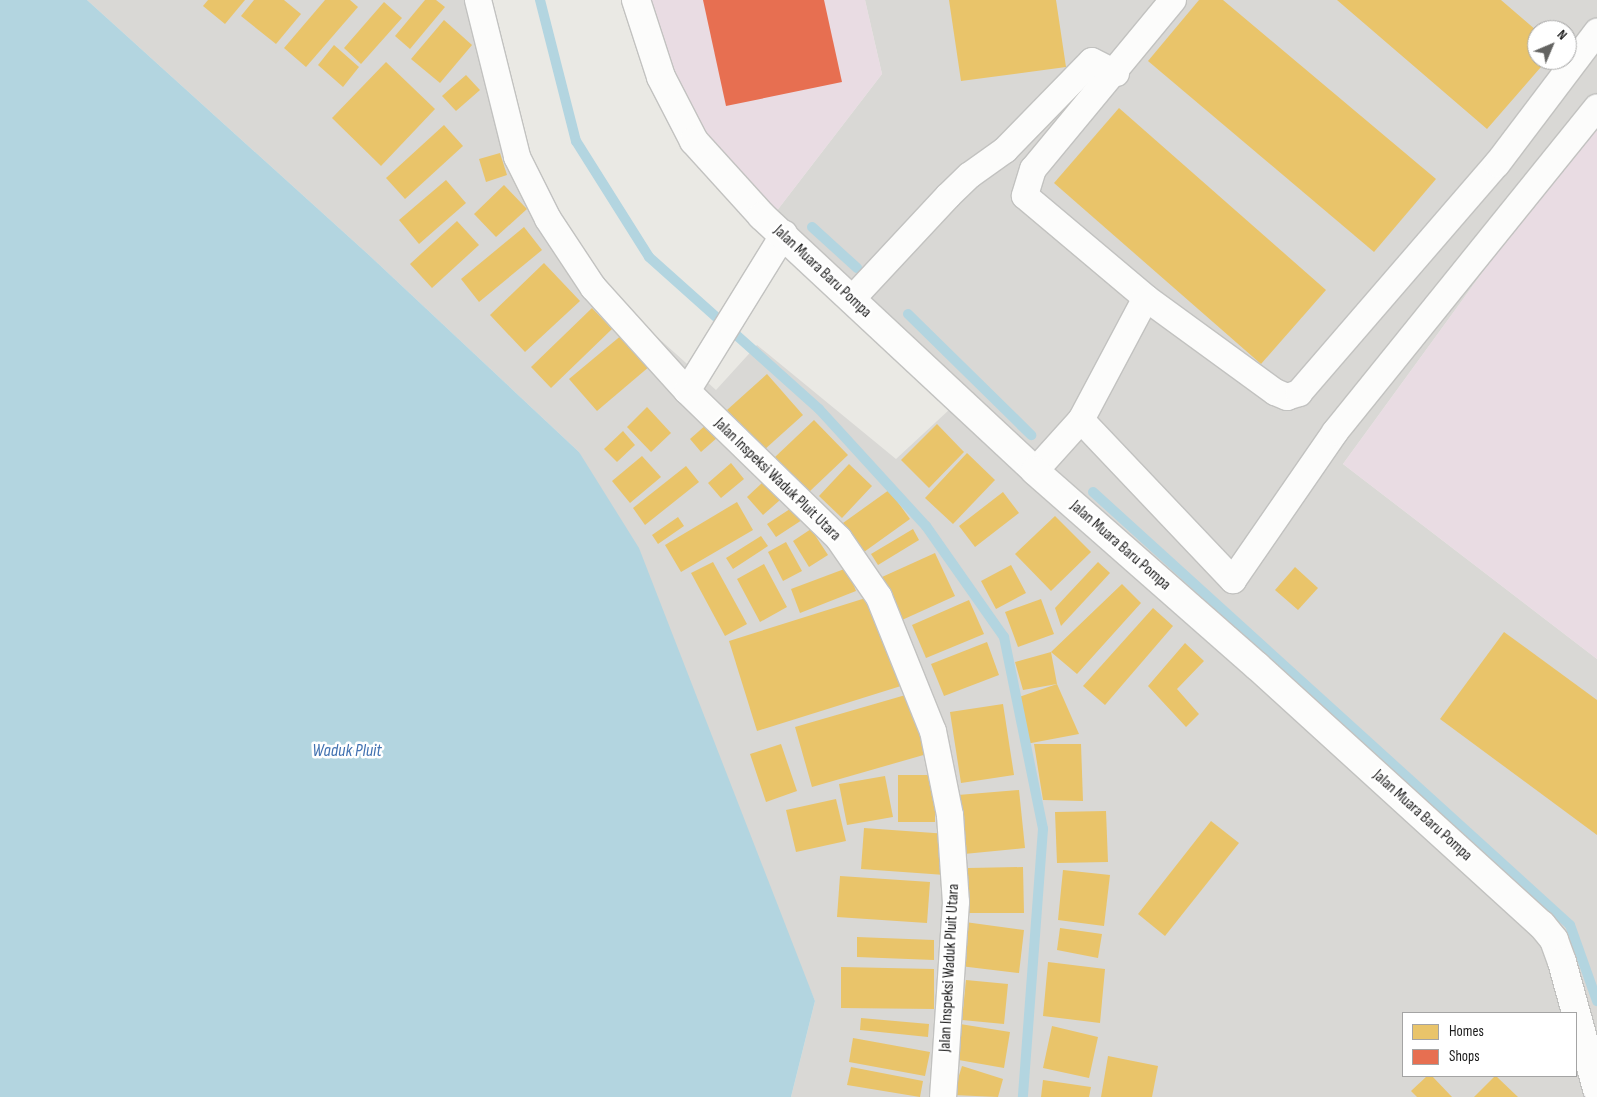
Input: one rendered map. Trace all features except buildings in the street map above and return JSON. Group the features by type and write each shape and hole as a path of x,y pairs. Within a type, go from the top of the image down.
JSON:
{"street":[{"name":"Jalan Inspeksi Waduk Pluit Utara","path":"478,0 517,157 548,219 593,287 686,391 839,539 879,597 934,731 950,815 956,902 943,1097"},
{"name":"Jalan Muara Baru Pompa","path":"636,0 661,77 694,142 762,216 784,234 852,299 1042,463 1257,666 1542,925 1554,940 1576,1012"},
{"path":"1173,0 1116,73 1033,169 1025,196 1146,298 1275,392 1287,396 1299,393 1497,164 1594,41"},
{"path":"852,299 948,196 970,175 1005,150 1092,61 1116,73"},
{"path":"1080,420 1233,580 1335,432 1597,107"},
{"path":"686,391 708,360 757,275 784,234"},
{"path":"1042,463 1080,420 1146,298"},
{"name":"Jalan Muara Baru Pompa","path":"1577,1016 1597,1089"}],"shaded area":[{"path":"87,0 473,0 512,160 635,317 716,390 757,345 896,459 963,397 769,221 882,74 865,0 1597,0 1597,115 1343,464 1597,659 1597,1097 791,1097 815,1001 579,452 370,256"},
{"path":"643,0 865,0 882,74 769,221 698,139"},
{"path":"1597,115 1597,659 1343,464"}],"water":[{"name":"Waduk Pluit","path":"0,0 87,0 370,256 579,452 639,548 815,1001 791,1097 0,1097"}],"waterway":[{"path":"540,0 576,141 649,257 819,409 926,526 1004,637 1043,829 1023,1097"},
{"path":"812,227 857,268"},
{"path":"908,314 1031,435"},
{"path":"1093,492 1570,925 1597,1001"}]}
